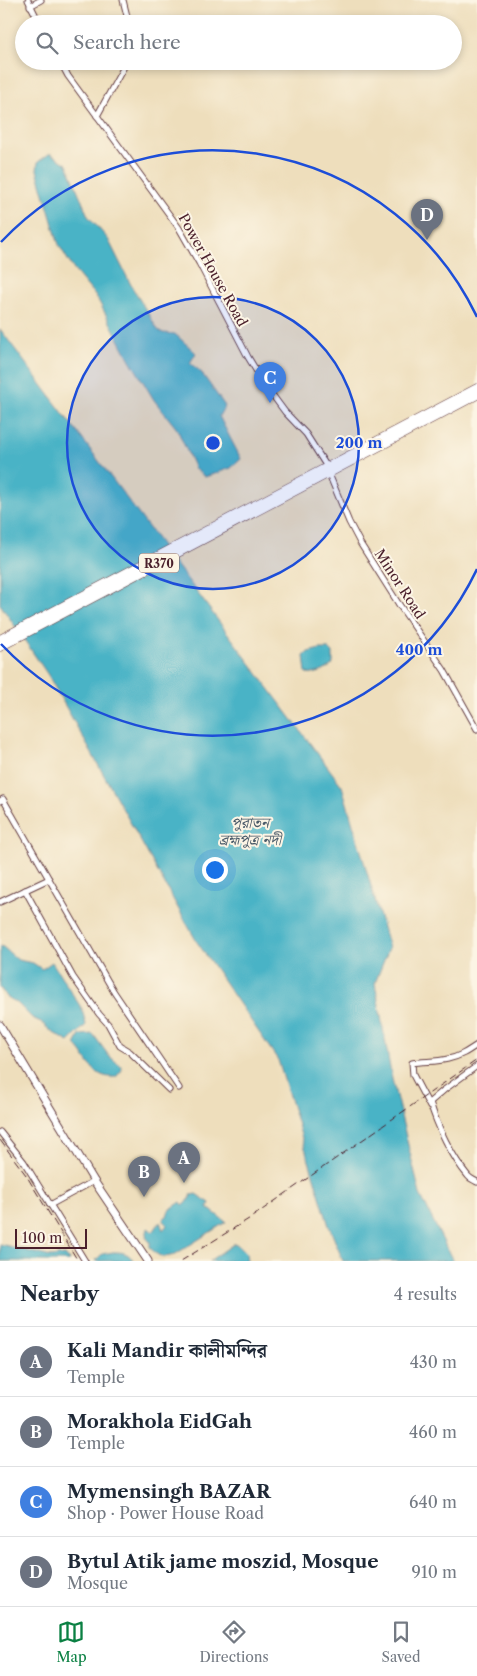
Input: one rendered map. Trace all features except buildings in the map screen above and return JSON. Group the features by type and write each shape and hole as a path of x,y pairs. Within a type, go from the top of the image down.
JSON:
{"main road":[{"name":"R370","path":"0,647 477,388"},
{"name":"R370","path":"328,470 477,394"},
{"path":"0,639 317,476"},
{"path":"0,1025 94,1180 148,1261"}],"street":[{"path":"28,0 35,15"},
{"path":"30,6 40,0"},
{"path":"123,0 127,15"},
{"name":"Power House Road","path":"65,70 179,228 265,385 285,412 306,434 328,470"},
{"path":"97,116 122,70"},
{"name":"Minor Road","path":"328,470 349,522 360,543 398,604 444,670 477,729"},
{"path":"0,801 3,799 114,992 179,1088"},
{"path":"0,902 49,879"},
{"path":"25,890 73,977 108,1024 120,1046 130,1052 170,1090"},
{"path":"477,1045 464,1054 448,1059 429,1060 412,1064 413,1076 450,1148 469,1178 477,1182"},
{"path":"434,1115 430,1102 477,1066"},
{"path":"0,1132 24,1162 85,1261"},
{"path":"50,1205 94,1180"}],"water":[{"path":"49,154 67,164 88,216 108,239 132,287 158,330 163,333 175,334 196,353 190,363 201,372 225,406 219,416 241,459 231,468 205,477 195,469 177,429 154,400 97,298 74,270 59,245 37,170 38,162"},
{"name":"পুরাতন ব্রহ্মপুত্র নদী","path":"0,329 342,786 389,948 375,983 392,1079 420,1194 453,1261 343,1261 329,1226 278,1060 197,942 48,675 0,604"},
{"path":"329,649 333,653 333,664 321,672 306,673 304,656 308,652"},
{"path":"0,946 18,960 33,963 42,969 52,962 82,1009 86,1025 69,1042 52,1032 41,1022 32,1018 17,1003 7,997 0,988"},
{"path":"93,1034 109,1056 121,1066 122,1070 116,1077 101,1075 91,1067 75,1045 80,1035"},
{"path":"196,1194 210,1203 208,1208 226,1222 174,1255 163,1257 158,1255 150,1247 150,1242 146,1237 148,1228 153,1232 160,1222 163,1230 167,1225 163,1219 167,1216 169,1210 181,1202 183,1205 190,1199 191,1195"},
{"path":"235,1243 246,1252 247,1261 209,1261"},
{"path":"0,1244 51,1257 65,1255 70,1261 0,1261"},
{"path":"113,1252 127,1254 133,1261 95,1261 102,1254"}],"railway":[{"path":"181,1261 252,1217 477,1060"},
{"path":"0,1140 26,1175 78,1261"}],"place":[{"name":"Bytul Atik jame moszid, Mosque","path":"427,240"},
{"name":"Mymensingh BAZAR","path":"270,403"},
{"name":"Kali Mandir কালীমন্দির","path":"184,1183"},
{"name":"Morakhola EidGah","path":"144,1197"}]}
